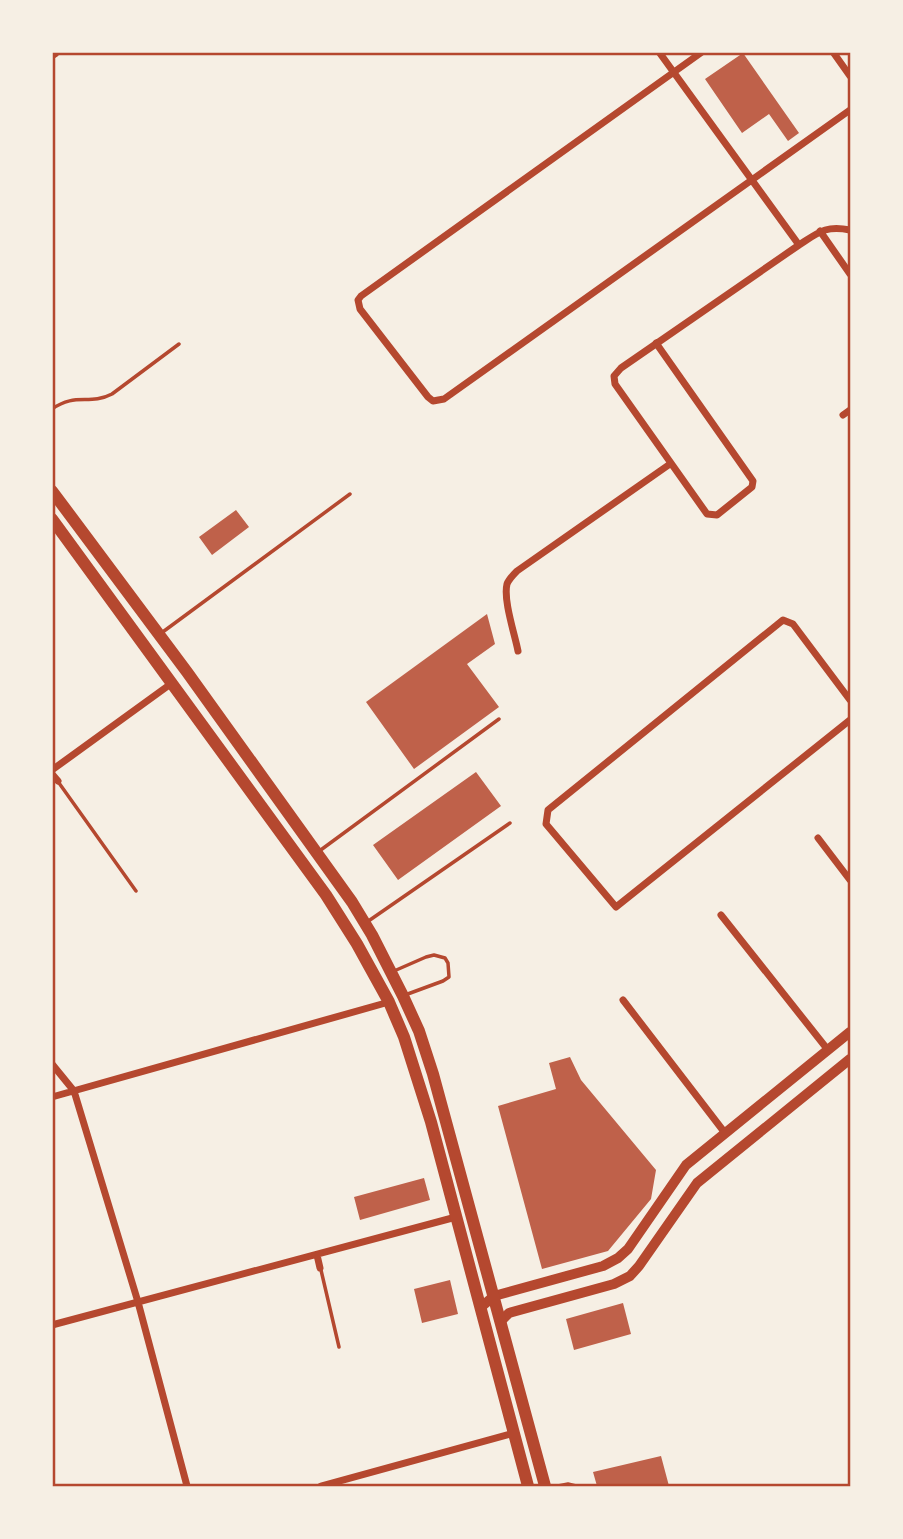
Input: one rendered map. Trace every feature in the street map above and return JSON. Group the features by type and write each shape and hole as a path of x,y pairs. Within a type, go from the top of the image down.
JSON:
{"main road":[{"path":"52,491 317,853 365,923 403,996 419,1031 444,1109 545,1486"},
{"path":"52,519 326,895 357,944 388,1002 404,1037 417,1077 528,1486"}],"street":[{"path":"659,52 799,245"},
{"path":"702,52 361,296 358,304 360,309 428,397 438,401 850,110"},
{"path":"833,52 850,76"},
{"path":"656,343 753,481 752,487 717,515 707,514 615,383 614,376 656,343 820,231 832,227 850,230"},
{"path":"820,231 850,274"},
{"path":"518,651 506,590 508,580 670,464"},
{"path":"850,700 793,624 783,620 548,810 546,824 616,907 850,720"},
{"path":"54,775 172,683"},
{"path":"818,838 850,880"},
{"path":"721,915 828,1050"},
{"path":"623,1000 725,1133"},
{"path":"52,1097 388,1002"},
{"path":"480,1308 494,1296 608,1264 623,1255 686,1165 850,1032"},
{"path":"501,1321 509,1313 624,1279 639,1266 689,1192 706,1175 850,1059"},
{"path":"52,1064 74,1091 138,1302 187,1486"},
{"path":"52,1325 456,1217"},
{"path":"642,1228 658,1238"},
{"path":"317,1255 320,1268"},
{"path":"321,1486 514,1433"}],"lane":[{"path":"52,409 70,399 102,399 112,394 180,344"},
{"path":"159,635 351,494"},
{"path":"317,853 499,719"},
{"path":"54,775 136,891"},
{"path":"365,923 510,823"},
{"path":"391,973 434,955 445,958 448,963 449,977 403,996"},
{"path":"320,1268 339,1347"},
{"path":"558,1486 568,1483 576,1486"}],"building":[{"path":"743,53 799,133 788,141 769,114 742,133 705,79"},
{"path":"236,510 249,527 212,555 199,537"},
{"path":"487,614 495,644 467,664 499,707 414,769 366,702"},
{"path":"476,772 501,806 398,880 373,845"},
{"path":"570,1057 581,1080 656,1170 651,1199 608,1251 542,1269 498,1106 556,1089 549,1063"},
{"path":"424,1178 430,1200 360,1220 354,1197"},
{"path":"450,1280 458,1314 422,1323 414,1289"},
{"path":"623,1303 631,1334 574,1350 566,1319"},
{"path":"661,1456 669,1486 597,1486 593,1472"}]}
